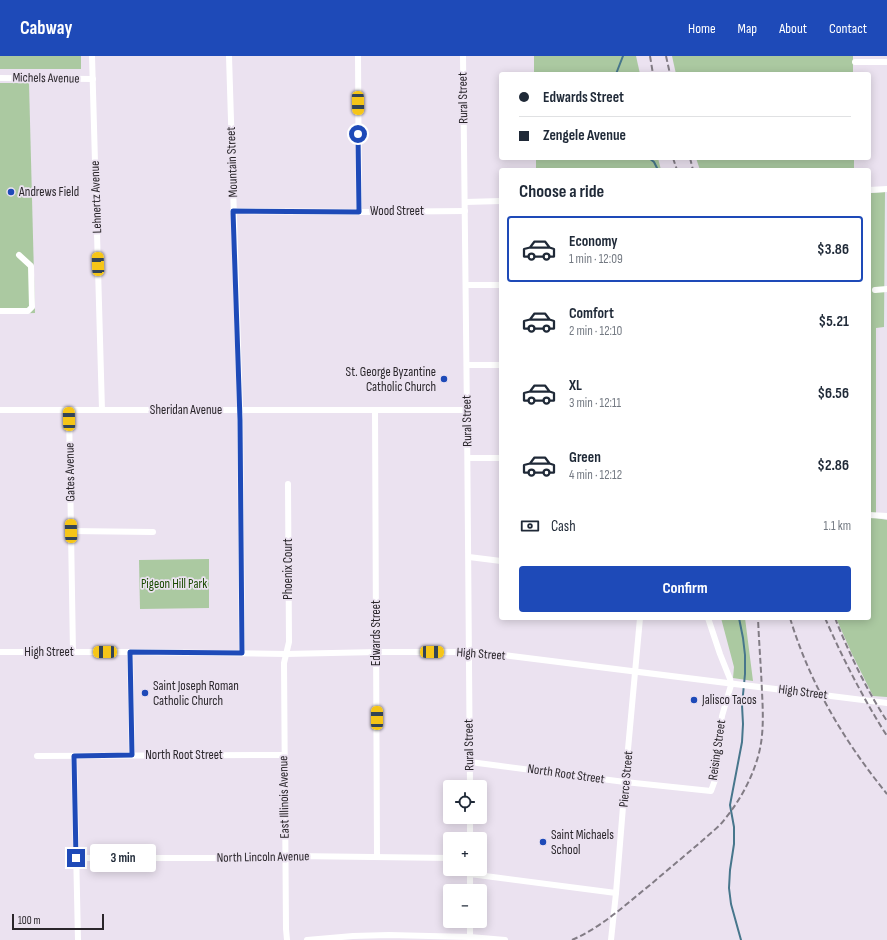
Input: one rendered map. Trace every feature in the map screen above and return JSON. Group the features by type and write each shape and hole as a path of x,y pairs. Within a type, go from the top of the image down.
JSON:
{"street":[{"name":"Lehnertz Avenue","path":"92,56 102,410"},
{"name":"Mountain Street","path":"229,56 240,410 242,653"},
{"path":"358,56 359,212"},
{"name":"Rural Street","path":"463,56 470,780"},
{"path":"855,62 887,62"},
{"name":"Michels Avenue","path":"0,78 93,79"},
{"path":"871,190 887,189"},
{"path":"465,202 499,201"},
{"name":"Wood Street","path":"233,211 465,211"},
{"path":"0,311 28,311 32,307 31,266 19,255"},
{"path":"466,285 499,285"},
{"path":"875,290 887,289"},
{"path":"467,366 499,365"},
{"name":"Sheridan Avenue","path":"0,410 467,410"},
{"name":"Gates Avenue","path":"69,410 73,652"},
{"name":"Edwards Street","path":"375,410 377,856"},
{"path":"468,458 499,458"},
{"name":"Phoenix Court","path":"286,654 289,642 288,484"},
{"path":"871,515 887,516"},
{"path":"71,531 153,532"},
{"path":"469,557 499,561"},
{"name":"Pierce Street","path":"611,940 640,620"},
{"name":"Reising Street","path":"709,620 731,685 722,716 715,780 710,792"},
{"name":"High Street","path":"0,652 286,654 479,652 887,703"},
{"path":"130,652 132,755"},
{"name":"East Illinois Avenue","path":"286,654 284,663 284,755 287,940"},
{"name":"North Root Street","path":"37,756 284,755"},
{"path":"74,756 78,940"},
{"name":"North Root Street","path":"470,762 710,792"},
{"name":"North Lincoln Avenue","path":"76,858 272,858 295,856 443,858"},
{"path":"487,874 616,893"},
{"path":"470,928 470,937"},
{"path":"307,940 360,935 470,937 505,940"}],"green space":[{"path":"0,56 81,56 81,69 0,69"},
{"path":"534,56 636,56 640,72 534,72"},
{"path":"672,56 853,56 853,72 676,72"},
{"path":"0,83 29,83 35,313 0,314"},
{"path":"536,160 658,160 660,168 536,168"},
{"path":"697,160 854,160 854,168 699,168"},
{"path":"885,192 884,327 876,328 876,518 887,520 887,697 873,696 837,620 871,620 871,193"},
{"name":"Pigeon Hill Park","path":"209,559 209,608 140,609 139,560"},
{"path":"722,620 745,620 753,681 733,678 734,667"}],"waterway":[{"path":"617,72 623,56"},
{"path":"652,160 657,168"},
{"path":"739,620 745,655 745,674 742,705 742,742 730,805 734,827 734,844 729,888 731,904 741,940"}],"railway":[{"path":"650,56 653,72"},
{"path":"666,56 670,72"},
{"path":"674,160 676,168"},
{"path":"690,160 692,168"},
{"path":"572,940 593,929 613,915 703,840 720,825 733,809 744,791 756,763 761,745 763,715 758,620"},
{"path":"791,620 808,666 830,711 871,774 887,794"},
{"path":"826,620 854,678 887,736"},
{"path":"836,620 858,671 887,721"}],"place":[{"name":"Andrews Field","path":"11,192"},
{"name":"St. George Byzantine Catholic Church","path":"444,379"},
{"name":"Saint Joseph Roman Catholic Church","path":"145,693"},
{"name":"Jalisco Tacos","path":"694,700"},
{"name":"Saint Michaels School","path":"543,842"}],"route":[{"path":"76,858 74,756 132,755 130,652 242,653 240,420 233,211 359,212 358,134"}]}
